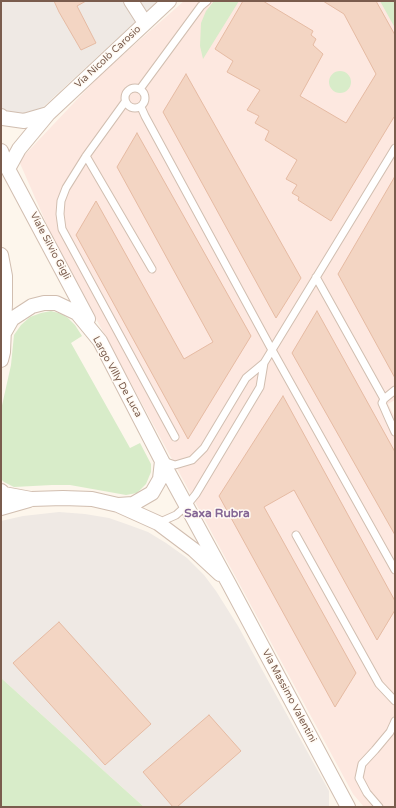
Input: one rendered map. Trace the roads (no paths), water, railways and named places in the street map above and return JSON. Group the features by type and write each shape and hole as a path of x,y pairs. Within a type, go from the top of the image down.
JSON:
{"street":[{"path":"130,1 145,23"},
{"name":"Via Nicolò Carosio","path":"8,169 20,150 48,114 169,1"},
{"name":"Via Nicolò Carosio","path":"1,116 3,118 24,122 48,114"},
{"name":"Viale Silvio Gigli","path":"1,151 8,169 100,341"},
{"path":"1,254 5,276 4,334"},
{"name":"Largo Villy De Luca","path":"1,360 4,334 12,319 32,306 44,303 56,303 76,313 100,341 162,461 230,584"},
{"path":"118,505 134,504 152,492 160,479 162,461"},
{"path":"1,491 4,494 31,499 92,499 118,505 158,523 194,550 230,584"},
{"path":"1,508 31,499"},
{"name":"Via Massimo Valentini","path":"230,584 348,807"}],"lane":[{"path":"140,89 201,6 207,1"},
{"path":"125,102 126,105 132,108 139,108 144,104 146,97 140,89 130,89 125,95 125,102 86,156 66,188 61,201 60,214 62,229 175,437"},
{"path":"141,107 272,350 395,570"},
{"path":"162,461 175,465 192,460 204,448 246,378 264,363 395,148"},
{"path":"86,156 152,269"},
{"path":"316,277 384,399"},
{"path":"158,523 176,515 187,505 200,488 260,387 264,363"},
{"path":"395,390 384,399 382,403 388,420 395,432"},
{"path":"296,535 379,684 395,701"},
{"path":"379,807 367,793 359,778 362,764 390,732 395,720"}],"district":[{"name":"Saxa Rubra","path":"217,514"}]}
